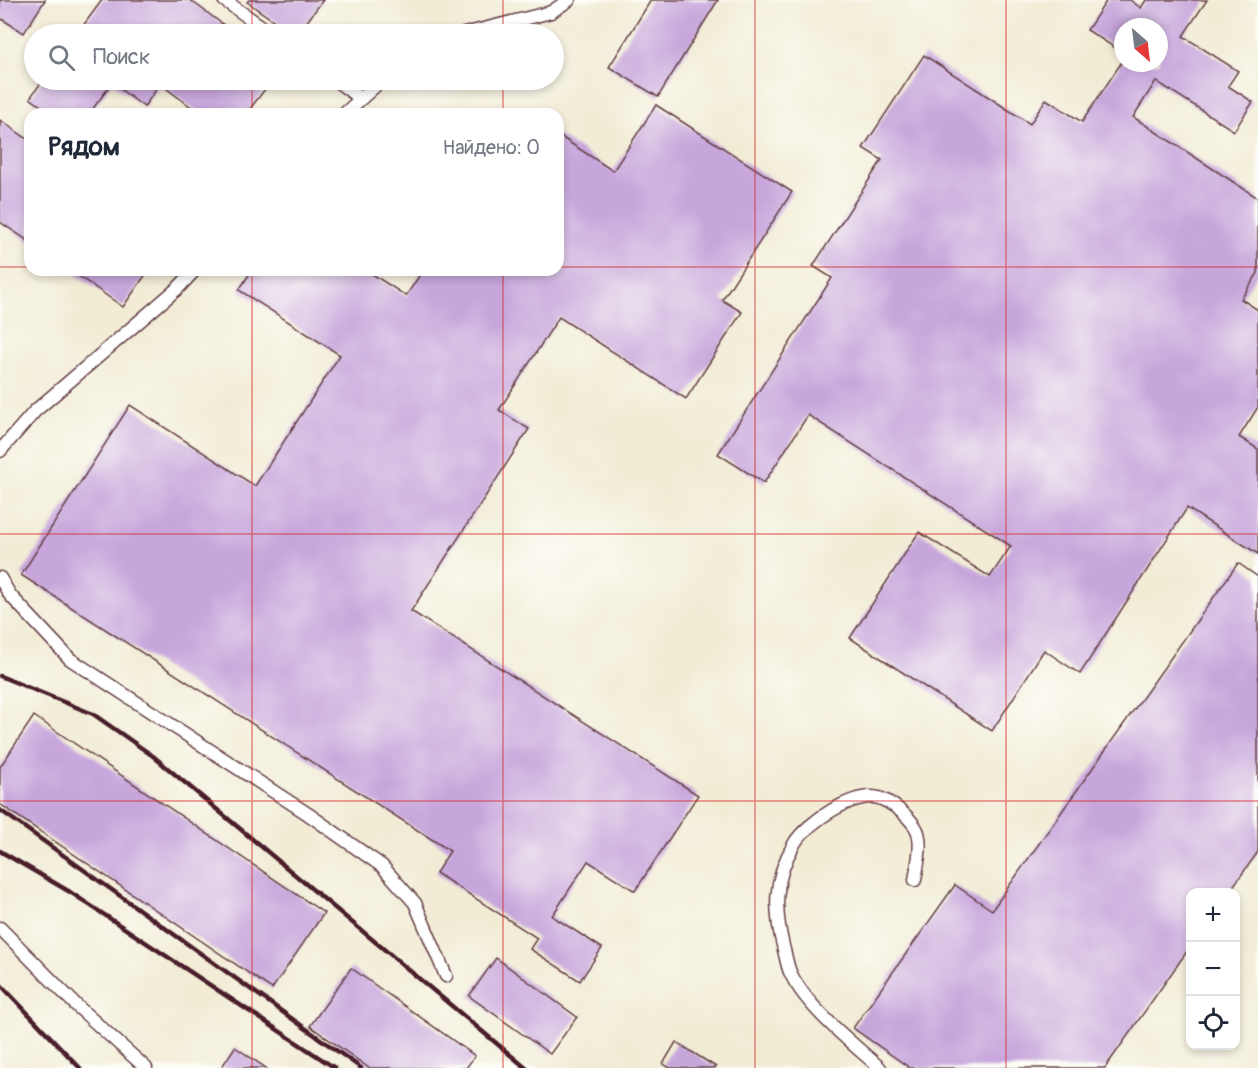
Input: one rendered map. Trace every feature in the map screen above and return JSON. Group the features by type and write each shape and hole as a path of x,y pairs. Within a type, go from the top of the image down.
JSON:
{"lane":[{"path":"224,0 258,24"},
{"path":"504,24 551,12 569,0"},
{"path":"348,90 360,98"},
{"path":"350,108 370,90"},
{"path":"0,451 35,411 153,310 189,276"},
{"path":"0,578 10,595 70,659 308,814 382,866 415,903 446,976"},
{"path":"880,1068 825,1019 790,972 776,916 780,878 795,843 820,818 856,798 878,798 902,812 917,831 919,854 915,880"},
{"path":"0,928 77,1006 146,1068"}],"building":[{"path":"0,0 45,0 30,24 24,24 24,33 0,18"},
{"path":"102,0 190,0 222,24 84,24"},
{"path":"249,0 323,0 305,24 279,24 247,2"},
{"path":"651,0 718,0 658,97 609,67"},
{"path":"1107,0 1130,0 1141,8 1146,0 1207,0 1183,36 1238,71 1228,86 1253,102 1234,131 1156,81 1133,117 1258,198 1258,273 1241,299 1258,310 1258,407 1239,437 1258,449 1258,554 1187,508 1080,674 1044,650 992,731 850,638 919,532 990,577 1011,546 808,415 764,483 718,454 832,278 813,266 882,160 863,148 924,55 1030,124 1046,99 1082,122 1115,72 1168,72 1168,18 1114,18 1114,47 1087,30"},
{"path":"36,90 107,90 93,108 44,108 30,98"},
{"path":"121,90 156,90 144,107"},
{"path":"168,90 264,90 251,108 193,108"},
{"path":"656,105 792,192 722,300 742,312 686,399 559,317 499,410 529,429 411,611 698,795 635,891 588,861 552,916 602,948 580,981 530,949 537,938 436,873 450,851 21,575 130,405 255,486 340,355 239,290 248,276 375,276 406,296 419,276 564,276 564,139 613,171"},
{"path":"0,120 24,137 24,238 0,222"},
{"path":"79,276 145,276 123,307"},
{"path":"1238,563 1258,577 1258,852 1232,888 1186,888 1186,953 1105,1068 910,1068 853,1028 955,885 992,910"},
{"path":"34,716 324,913 272,989 0,804 0,767"},
{"path":"496,958 577,1017 550,1054 469,996"},
{"path":"351,968 475,1056 466,1068 369,1068 310,1026"},
{"path":"676,1042 716,1067 670,1068 663,1064"},
{"path":"235,1047 266,1068 221,1068"}],"railway":[{"path":"0,676 93,714 153,756 526,1068"},
{"path":"0,810 361,1068"},
{"path":"0,851 70,892 335,1068"},
{"path":"0,984 80,1068"}]}
